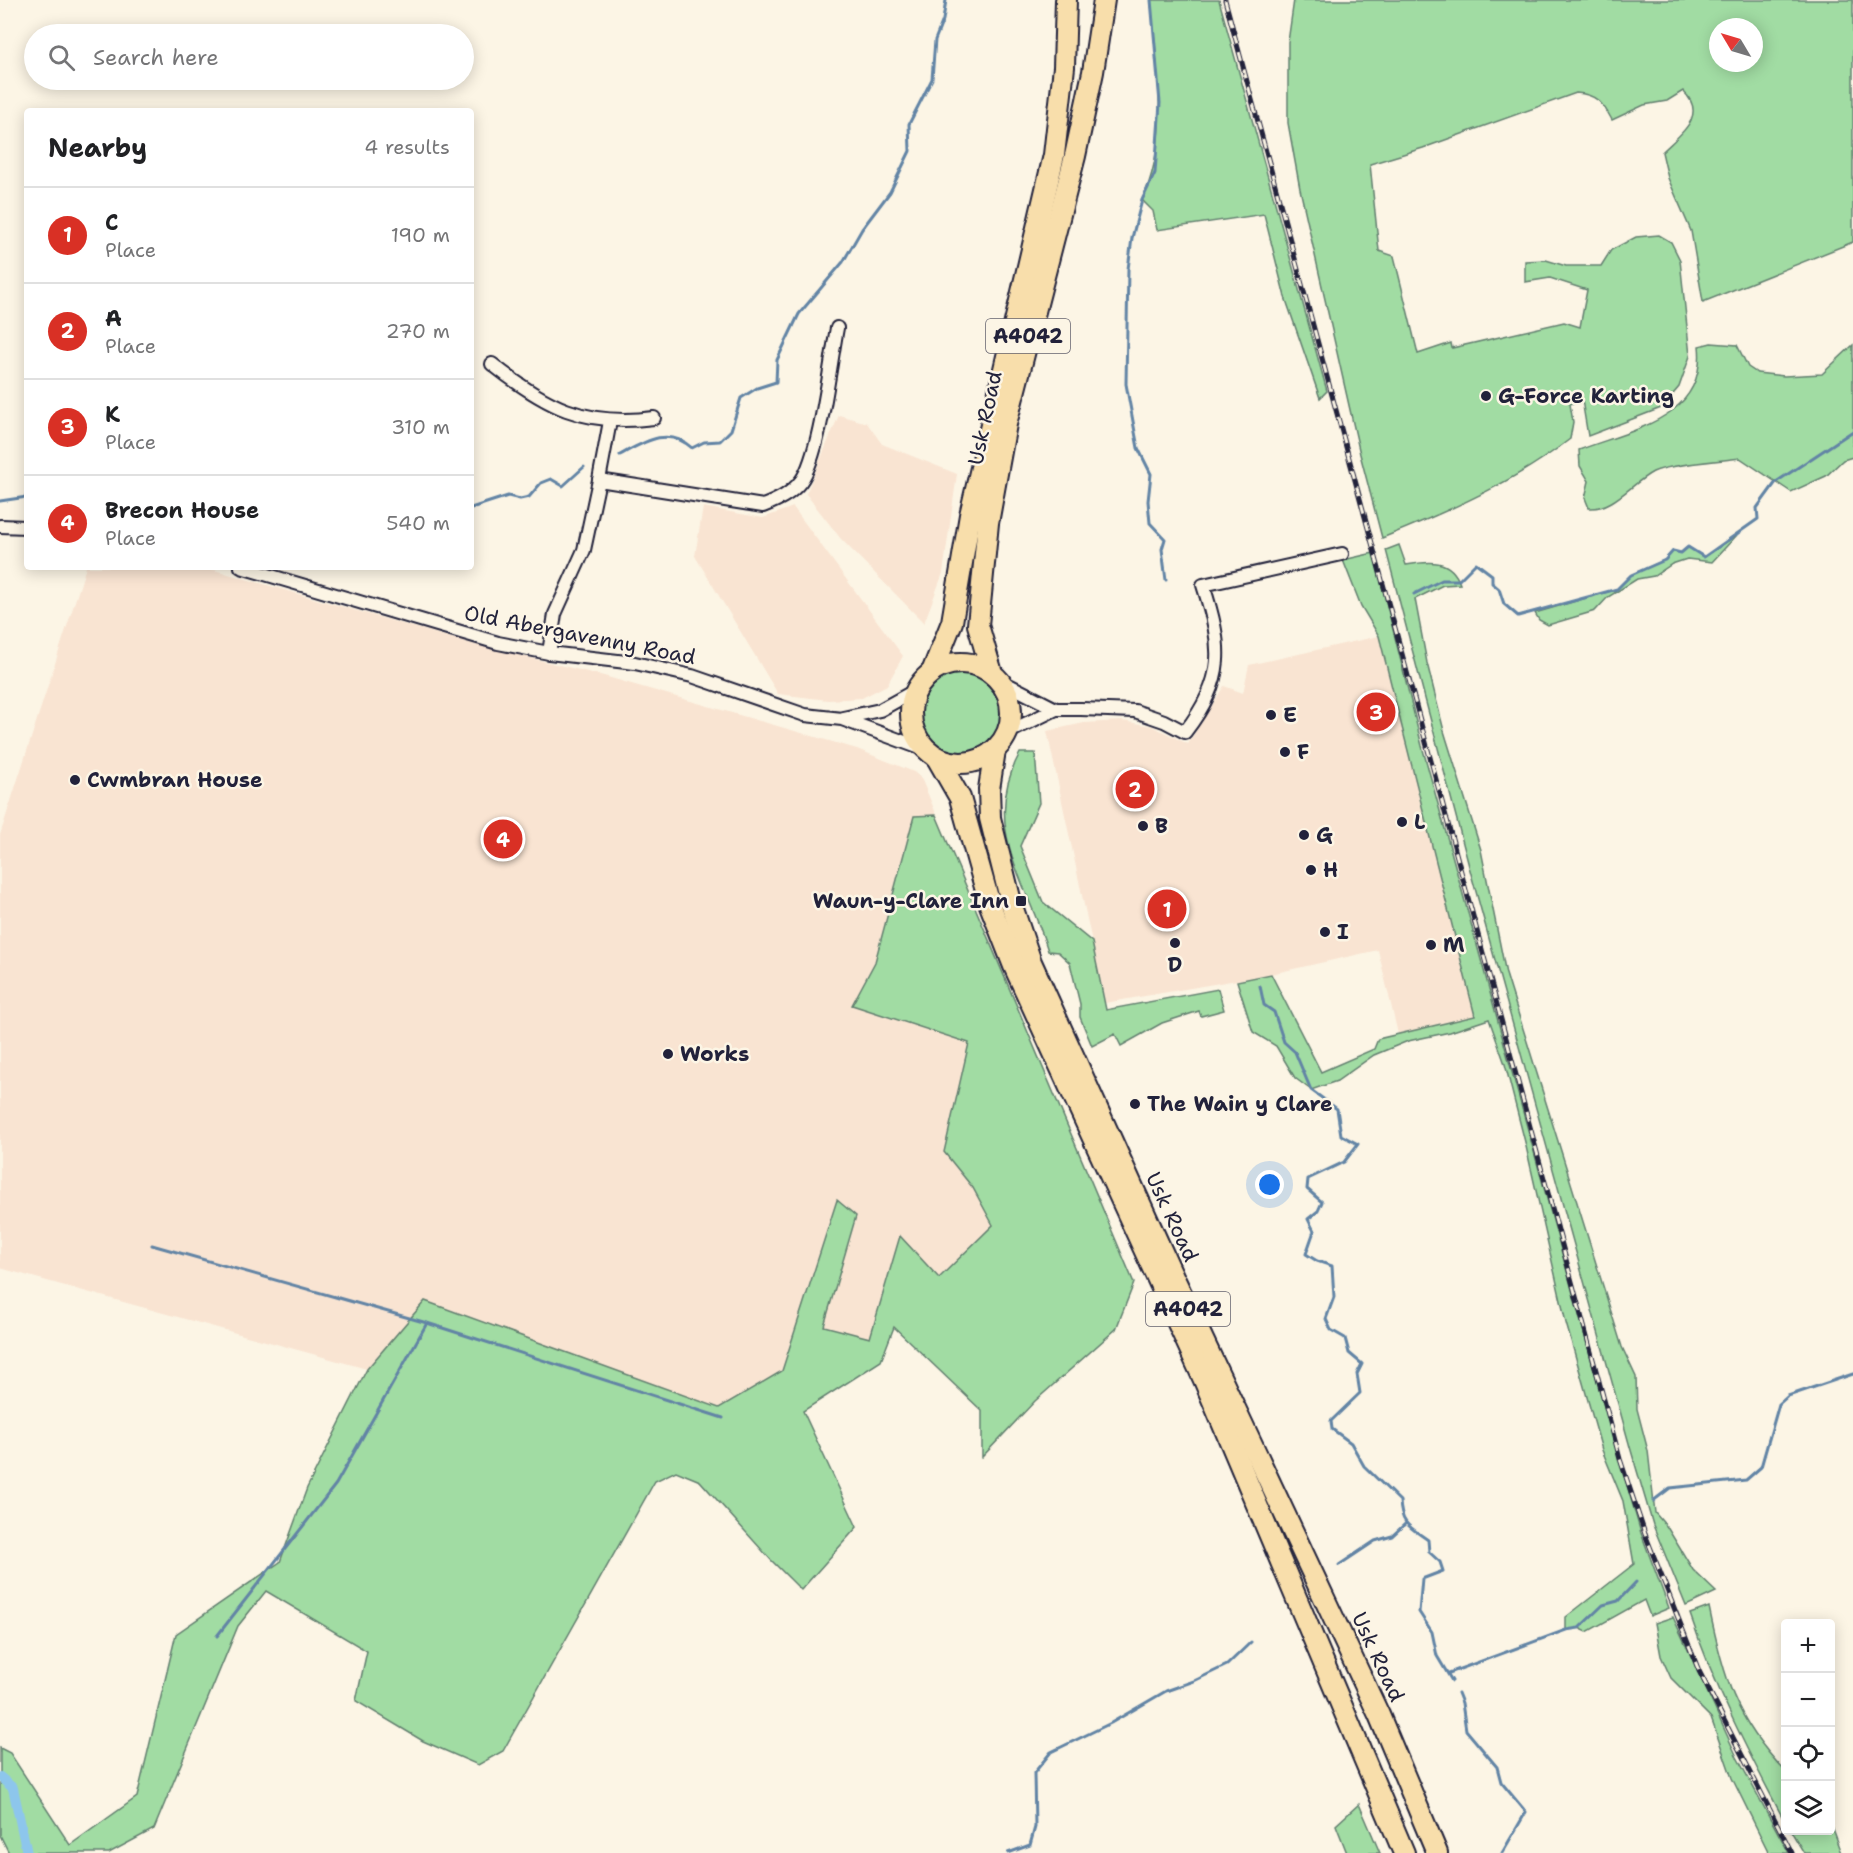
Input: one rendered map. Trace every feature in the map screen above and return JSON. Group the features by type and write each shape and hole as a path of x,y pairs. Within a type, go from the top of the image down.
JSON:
{"highway":[{"name":"Usk Road","path":"932,672 952,622 970,515 1054,155 1064,67 1065,0"},
{"name":"Usk Road","path":"995,677 978,625 988,523 1006,424 1075,156 1093,72 1104,0"},
{"path":"967,663 995,677 1011,705 1007,734 995,750 972,763 954,764 932,754 916,737 910,722 910,706 916,690 932,672 948,664 967,663"},
{"name":"Usk Road","path":"995,750 989,789 990,818 1012,906 1035,973 1173,1276 1379,1715 1437,1853"},
{"name":"Usk Road","path":"932,754 949,775 960,798 990,905 1014,966 1206,1382 1404,1853"}],"street":[{"path":"599,480 763,506 778,500 801,481 812,461 837,328"},
{"path":"492,364 524,389 555,406 585,417 610,421 654,418"},
{"path":"549,652 555,614 584,550 610,421"},
{"path":"0,526 24,527"},
{"path":"1007,734 1056,710 1135,711 1164,720 1185,732 1207,699 1219,660 1214,624 1203,585 1342,554"},
{"name":"Old Abergavenny Road","path":"251,570 498,643 635,663 692,676 805,715 842,719"},
{"path":"995,677 1056,710"},
{"path":"842,719 880,710 916,690"},
{"path":"842,719 932,754"}],"shaded area":[{"path":"839,415 867,423 882,444 957,474 943,573 924,623 841,539 806,494"},
{"path":"703,507 763,518 793,507 903,656 887,685 862,698 828,700 778,694 695,556"},
{"path":"85,570 214,570 473,644 604,676 857,749 914,772 921,778 1018,1007 944,1152 973,1188 993,1225 939,1278 900,1237 871,1338 782,1371 719,1408 426,1301 367,1369 0,1268 0,835"},
{"path":"1379,636 1475,1016 1398,1034 1378,950 1271,974 1105,1003 1047,731 1084,723 1122,721 1152,726 1188,744 1224,686 1243,693 1249,665"}],"green space":[{"path":"1151,0 1219,0 1327,391 1320,398 1285,297 1264,214 1157,230 1153,211 1142,200 1151,176 1159,127 1158,76"},
{"path":"1294,0 1853,0 1853,242 1703,302 1691,231 1668,178 1662,152 1683,132 1692,117 1693,109 1690,100 1683,91 1667,101 1644,105 1612,120 1598,100 1589,95 1576,93 1423,148 1370,164 1379,251 1394,256 1418,354 1451,343 1452,348 1564,322 1580,327 1587,290 1550,278 1525,282 1525,261 1546,260 1566,266 1601,266 1611,250 1636,237 1659,235 1671,242 1680,260 1690,356 1679,387 1661,408 1588,436 1582,400 1570,404 1573,422 1570,439 1549,455 1480,495 1382,538 1360,454 1300,189 1288,123 1288,42"},
{"path":"1711,343 1737,345 1748,367 1757,373 1784,376 1822,374 1853,345 1853,457 1843,460 1826,476 1791,492 1740,458 1670,467 1653,472 1606,505 1589,508 1585,498 1589,481 1580,466 1579,450 1641,428 1678,406 1691,390 1698,371 1699,346"},
{"path":"1737,535 1712,562 1687,559 1672,564 1654,576 1637,579 1608,597 1595,611 1548,625 1539,620 1535,613 1617,589 1631,575 1665,560 1673,551 1681,553 1688,547 1704,557"},
{"path":"1399,545 1406,565 1438,563 1451,570 1460,584 1443,585 1415,599 1427,663 1444,731 1481,850 1506,974 1622,1347 1636,1377 1637,1409 1648,1451 1655,1513 1667,1527 1693,1570 1716,1592 1686,1606 1653,1525 1630,1447 1470,870 1386,550"},
{"path":"1374,553 1422,746 1608,1420 1641,1533 1669,1608 1650,1616 1644,1600 1587,1632 1579,1628 1566,1630 1566,1617 1634,1564 1623,1501 1602,1450 1566,1323 1525,1142 1505,1064 1489,1019 1450,1032 1408,1041 1374,1055 1337,1081 1311,1090 1295,1078 1276,1046 1253,1032 1237,981 1271,974 1321,1072 1374,1049 1378,1039 1475,1016 1379,636 1361,606 1343,560"},
{"path":"961,671 977,674 991,683 1000,697 1003,713 1000,729 991,743 977,752 961,755 945,752 931,743 922,729 919,713 922,697 931,683 945,674"},
{"path":"1020,753 1035,753 1039,803 1020,846 1043,902 1092,942 1106,1010 1218,989 1224,1010 1201,1016 1199,1011 1162,1023 1121,1046 1115,1034 1092,1046 1080,1017 1080,1004 1070,963 1058,952 1048,951 1011,853 1006,829 1005,805 1009,780"},
{"path":"936,815 1134,1283 1116,1329 1035,1401 982,1457 982,1411 894,1327 881,1361 803,1411 857,1527 801,1590 700,1481 676,1471 655,1481 503,1751 478,1765 423,1741 356,1701 367,1651 266,1591 238,1626 154,1829 109,1853 9,1853 0,1835 0,1748 10,1753 70,1845 137,1797 176,1634 280,1562 307,1488 367,1369 425,1301 719,1408 782,1371 837,1200 856,1216 824,1326 870,1338 900,1236 939,1278 993,1225 973,1188 944,1152 969,1043 852,1005 875,962 914,816"},
{"path":"1709,1607 1733,1695 1754,1733 1781,1767 1781,1814 1721,1694 1690,1614"},
{"path":"1673,1617 1737,1757 1789,1853 1769,1853 1732,1778 1711,1718 1671,1678 1661,1656 1655,1623"},
{"path":"1359,1804 1380,1853 1347,1853 1336,1825"},
{"path":"1793,1835 1834,1835 1841,1853 1804,1853"}],"waterway":[{"path":"620,455 656,438 674,438 692,448 704,442 720,441 731,430 741,398 757,388 776,382 777,360 799,314 843,262 862,229 890,192 910,151 909,124 932,79 935,40 943,20 946,0"},
{"path":"1151,0 1160,103 1155,173 1142,200 1132,238 1128,269 1126,384 1138,448 1151,474 1148,501 1150,523 1165,539 1162,549 1166,580"},
{"path":"1414,594 1442,580 1459,580 1476,563 1492,575 1492,583 1499,589 1504,604 1518,616 1617,589 1631,575 1665,560 1673,551 1681,553 1688,547 1704,557 1758,519 1757,508 1776,482 1853,431"},
{"path":"474,507 508,496 520,499 529,497 541,483 551,479 563,486 584,467"},
{"path":"0,501 24,497"},
{"path":"1260,986 1264,1005 1274,1012 1284,1042 1295,1052 1311,1090 1337,1109 1341,1135 1358,1144 1344,1162 1308,1179 1307,1189 1322,1202 1318,1211 1308,1219 1314,1231 1306,1254 1332,1266 1334,1297 1326,1319 1331,1330 1345,1338 1349,1353 1362,1364 1357,1374 1360,1393 1331,1421 1332,1429 1351,1443 1364,1466 1400,1501 1402,1515 1408,1525 1428,1540 1429,1552 1440,1562 1443,1571 1422,1579 1419,1612 1432,1632 1437,1656 1452,1681"},
{"path":"152,1245 427,1323 723,1418"},
{"path":"217,1636 336,1484 427,1323"},
{"path":"1653,1501 1670,1488 1746,1480 1761,1467 1779,1404 1788,1396 1853,1374"},
{"path":"1339,1565 1375,1541 1392,1536 1405,1524"},
{"path":"1449,1673 1566,1630 1579,1628 1603,1605 1618,1601 1636,1582"},
{"path":"1008,1853 1030,1845 1035,1827 1034,1773 1051,1752 1111,1723 1166,1691 1227,1665 1251,1642"},
{"path":"1458,1693 1466,1730 1497,1767 1501,1782 1526,1812 1502,1853"},
{"path":"0,1777 13,1788 27,1853"}],"railway":[{"path":"1225,0 1620,1459 1645,1534 1699,1671 1792,1853"}],"place":[{"name":"G-Force Karting","path":"1486,396"},
{"name":"K","path":"1376,712"},
{"name":"E","path":"1271,715"},
{"name":"F","path":"1285,752"},
{"name":"Cwmbran House","path":"75,780"},
{"name":"A","path":"1135,789"},
{"name":"L","path":"1402,822"},
{"name":"B","path":"1143,826"},
{"name":"G","path":"1304,835"},
{"name":"Brecon House","path":"503,839"},
{"name":"H","path":"1311,870"},
{"name":"Waun-y-Clare Inn","path":"1021,901"},
{"name":"C","path":"1167,909"},
{"name":"I","path":"1325,932"},
{"name":"D","path":"1175,943"},
{"name":"M","path":"1431,945"},
{"name":"Works","path":"668,1054"},
{"name":"The Wain y Clare","path":"1135,1104"}]}
